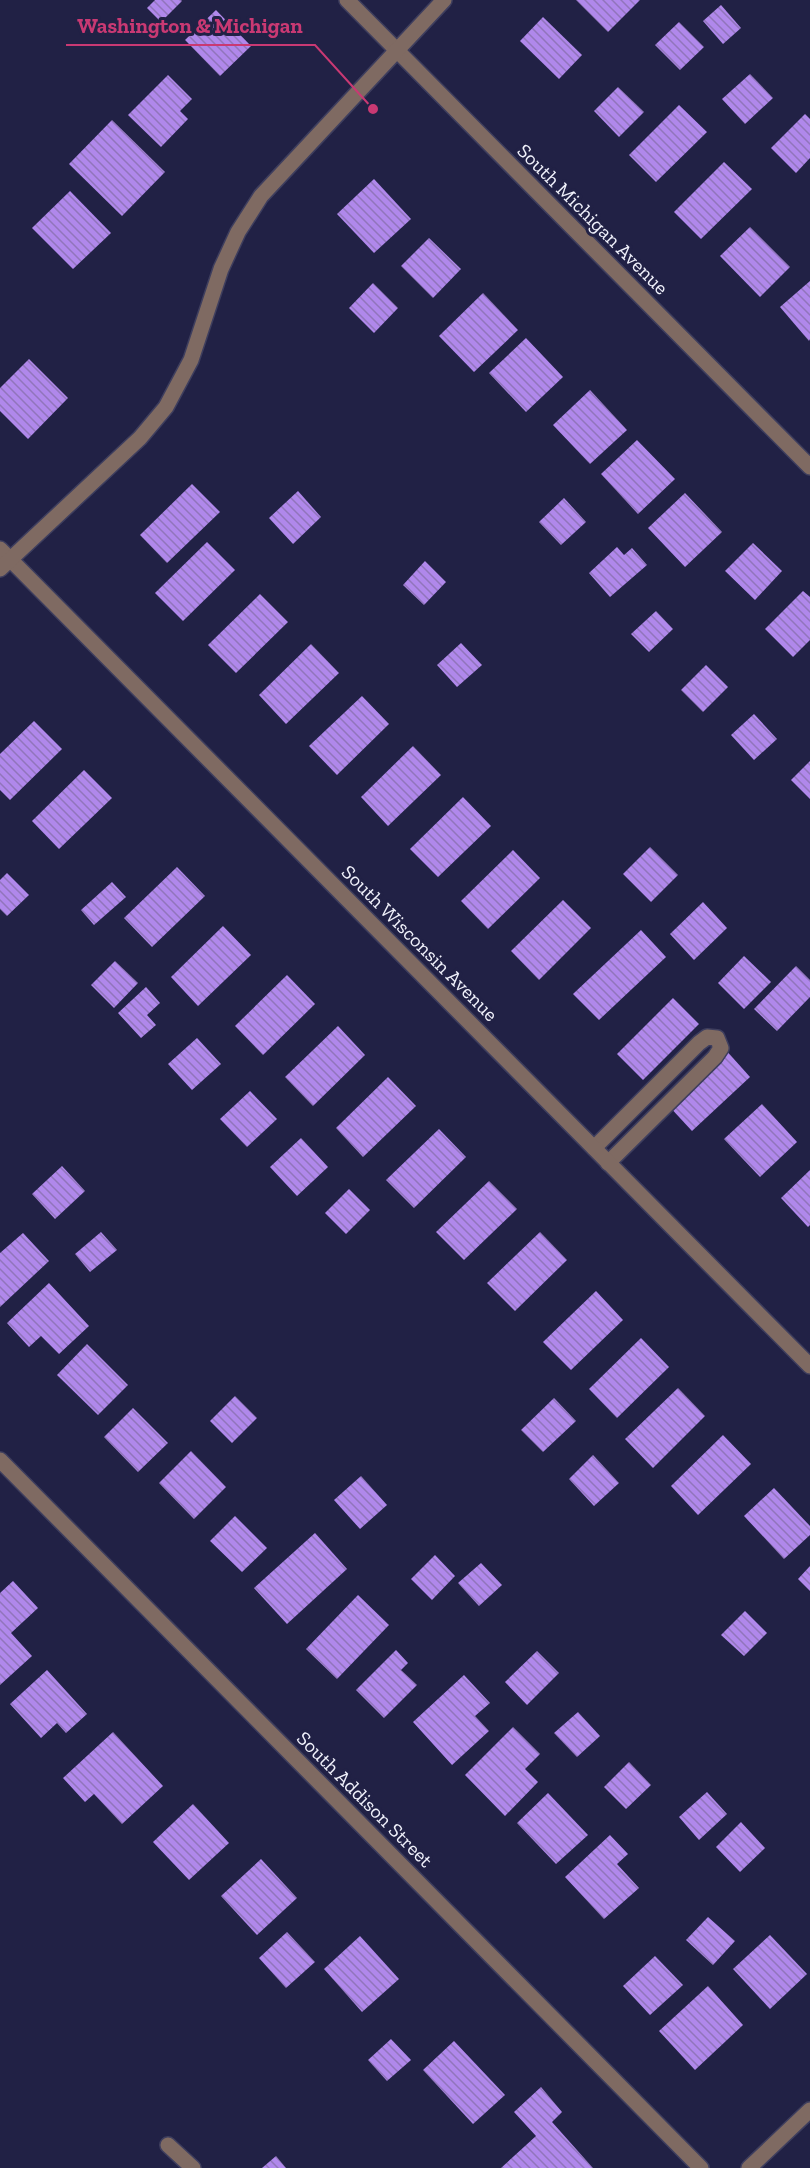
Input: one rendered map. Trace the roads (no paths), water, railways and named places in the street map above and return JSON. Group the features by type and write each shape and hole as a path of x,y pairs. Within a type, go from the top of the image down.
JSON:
{"street":[{"name":"South Michigan Avenue","path":"347,0 810,467"},
{"path":"4,559 140,438 166,407 191,360 221,269 238,232 261,196 444,0"},
{"name":"South Wisconsin Avenue","path":"4,559 810,1366"},
{"path":"594,1148 699,1043 707,1037 717,1038 720,1048 715,1057 608,1163"},
{"name":"South Addison Street","path":"0,1460 701,2168"},
{"path":"749,2168 810,2110"},
{"path":"168,2145 193,2168"}],"place":[{"name":"Washington & Michigan","path":"373,109"}]}
